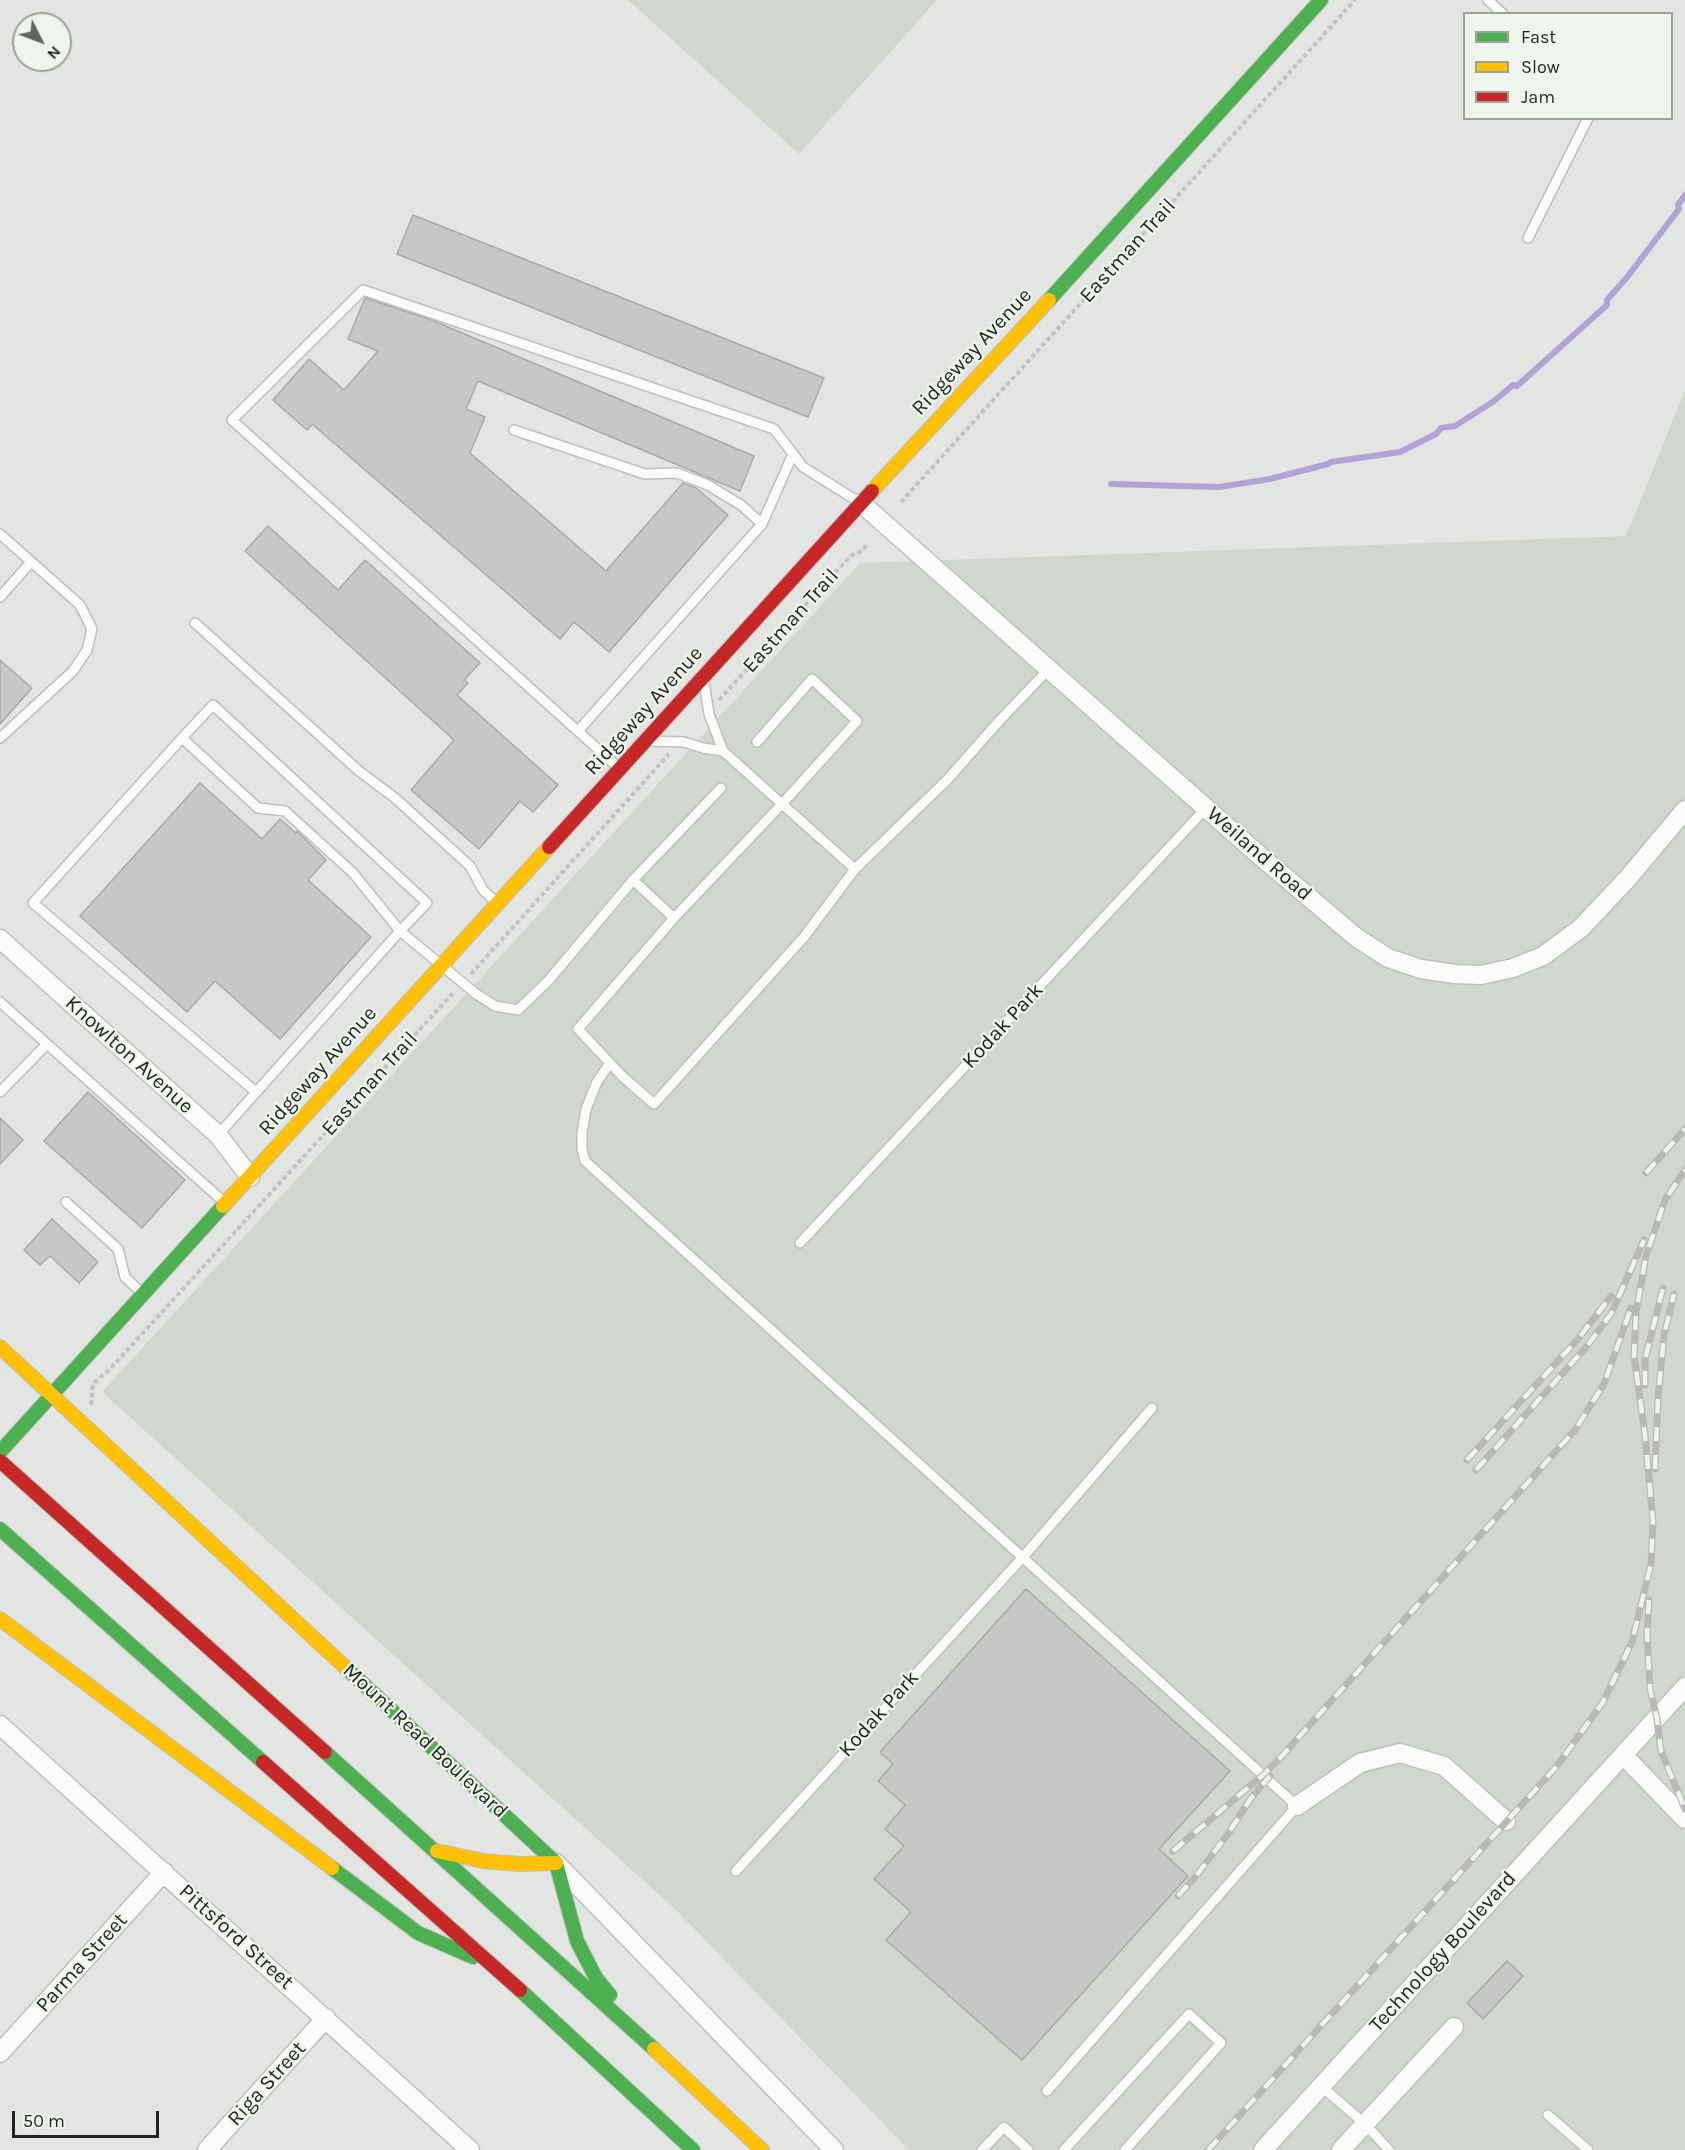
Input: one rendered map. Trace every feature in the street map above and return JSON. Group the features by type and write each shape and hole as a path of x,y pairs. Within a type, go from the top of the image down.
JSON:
{"main road":[{"name":"Ridgeway Avenue","path":"0,1452 1321,0"},
{"name":"Mount Read Boulevard","path":"0,1347 556,1863"},
{"path":"0,1461 435,1850 762,2150"},
{"path":"0,1529 493,1966 693,2150"},
{"path":"0,1618 418,1933 493,1966"},
{"path":"435,1850 483,1861 519,1864 556,1863 577,1941 596,1978 650,2045"}],"street":[{"name":"Weiland Road","path":"861,503 1206,808 1357,938 1388,958 1421,969 1481,975 1513,968 1543,956 1581,928 1629,878 1685,810"},
{"name":"Knowlton Avenue","path":"0,939 218,1135 250,1177"},
{"name":"Technology Boulevard","path":"1263,2150 1685,1688"},
{"name":"Pittsford Street","path":"0,1725 470,2150"},
{"path":"1297,1806 1360,1763 1400,1753 1444,1766 1506,1821"},
{"path":"1624,1756 1685,1819"},
{"name":"Mount Read Boulevard","path":"556,1863 834,2150"},
{"name":"Parma Street","path":"0,2053 164,1872"},
{"name":"Riga Street","path":"207,2150 326,2018"},
{"path":"1341,2150 1454,2027"}],"lane":[{"path":"1488,0 1501,12"},
{"path":"1528,238 1587,120"},
{"path":"620,769 232,420 363,290 774,429 803,467 861,503"},
{"path":"514,430 645,474 677,473 708,485 741,505 762,524"},
{"path":"578,731 762,524 793,454"},
{"path":"0,534 80,605 92,629 87,650 73,671 0,738"},
{"path":"0,597 31,562"},
{"path":"195,623 359,771 395,798 470,866 483,891 498,904"},
{"path":"757,742 812,679 857,721 674,918 578,1029 654,1104 804,938 855,869 948,779 1048,670"},
{"path":"704,677 709,714 723,751 855,869"},
{"path":"218,1135 427,903 213,705 33,903 256,1092"},
{"path":"182,738 258,808 285,811 353,873 400,931 475,993 495,1006 519,1010 549,980 633,880 721,788"},
{"path":"646,741 684,742 723,751"},
{"name":"Kodak Park","path":"800,1243 1206,808"},
{"path":"633,880 674,918"},
{"path":"0,1002 225,1204"},
{"path":"0,1092 47,1044"},
{"path":"610,1063 597,1082 586,1109 582,1133 585,1161 1297,1806 1047,2091"},
{"path":"66,1202 118,1249 125,1277 143,1294"},
{"name":"Kodak Park","path":"736,1871 1023,1557 1152,1408"},
{"path":"1064,2150 1189,2014 1221,2043 1125,2150"},
{"path":"1321,2086 1365,2124 1389,2150"},
{"path":"1548,2115 1588,2150"},
{"path":"982,2150 1004,2127 1028,2150"}],"path":[{"name":"Eastman Trail","path":"901,502 1356,0"},
{"name":"Eastman Trail","path":"717,702 838,569 852,555 864,550 866,544"},
{"name":"Eastman Trail","path":"77,1419 92,1402 92,1389 95,1382 118,1360 671,752"}],"shaded area":[{"path":"628,0 937,0 799,154"},
{"path":"1685,390 1685,2150 909,2150 675,1909 102,1392 860,563 1626,536"}],"building":[{"path":"413,215 824,378 808,417 397,254"},
{"path":"365,298 429,319 754,456 740,491 478,381 466,409 485,417 470,453 606,571 683,483 696,488 728,515 609,652 574,622 560,639 312,424 307,430 273,400 309,359 344,390 378,351 348,339"},
{"path":"268,526 338,590 365,560 480,663 464,680 468,683 457,695 558,785 533,812 520,801 479,849 411,790 454,740 245,551"},
{"path":"0,660 32,688 0,724"},
{"path":"200,783 262,839 280,819 296,833 297,831 326,860 308,880 371,937 280,1039 215,981 187,1012 80,916"},
{"path":"88,1092 185,1180 142,1228 44,1141"},
{"path":"0,1118 23,1140 0,1164"},
{"path":"52,1219 98,1262 79,1283 50,1256 40,1265 24,1250"},
{"path":"1026,1589 1230,1771 1159,1849 1188,1876 1022,2060 886,1940 911,1912 874,1879 904,1846 885,1829 905,1805 878,1781 893,1764 880,1752"},
{"path":"1507,1961 1523,1976 1483,2019 1467,2003"}],"waterway":[{"path":"1111,484 1219,487 1270,479 1331,462 1400,452 1436,434 1441,428 1455,426 1494,401 1513,385 1517,386 1607,305 1607,300 1679,209 1678,205 1685,195"}],"railway":[{"path":"1646,1173 1685,1129"},
{"path":"1208,2150 1557,1766 1603,1702 1632,1642 1651,1564 1653,1521 1645,1435 1634,1355 1636,1312 1646,1256 1665,1200 1685,1170"},
{"path":"1476,1470 1587,1346 1611,1314 1644,1240"},
{"path":"1645,1385 1645,1359 1663,1288"},
{"path":"1655,1469 1664,1335 1674,1294"},
{"path":"1467,1460 1578,1339 1611,1296"},
{"path":"1173,1851 1280,1758 1575,1430 1604,1384 1631,1308"},
{"path":"1649,1600 1647,1633 1650,1689 1661,1751 1685,1809"},
{"path":"1178,1896 1196,1876 1228,1834 1251,1798 1270,1776"}],"traffic: fast":[{"path":"1049,300 1321,0"},
{"path":"0,1452 223,1206"},
{"path":"0,1529 263,1762"},
{"path":"346,1668 556,1863"},
{"path":"325,1752 654,2049"},
{"path":"556,1863 577,1941 596,1978 610,1995"},
{"path":"332,1868 418,1933 473,1957"},
{"path":"520,1990 693,2150"}],"traffic: slow":[{"path":"872,491 1049,300"},
{"path":"223,1206 549,847"},
{"path":"0,1347 346,1668"},
{"path":"0,1619 332,1868"},
{"path":"437,1851 483,1861 520,1864 556,1863"},
{"path":"654,2049 762,2150"}],"traffic: jam":[{"path":"549,847 872,491"},
{"path":"0,1461 325,1752"},
{"path":"263,1762 520,1990"}]}
